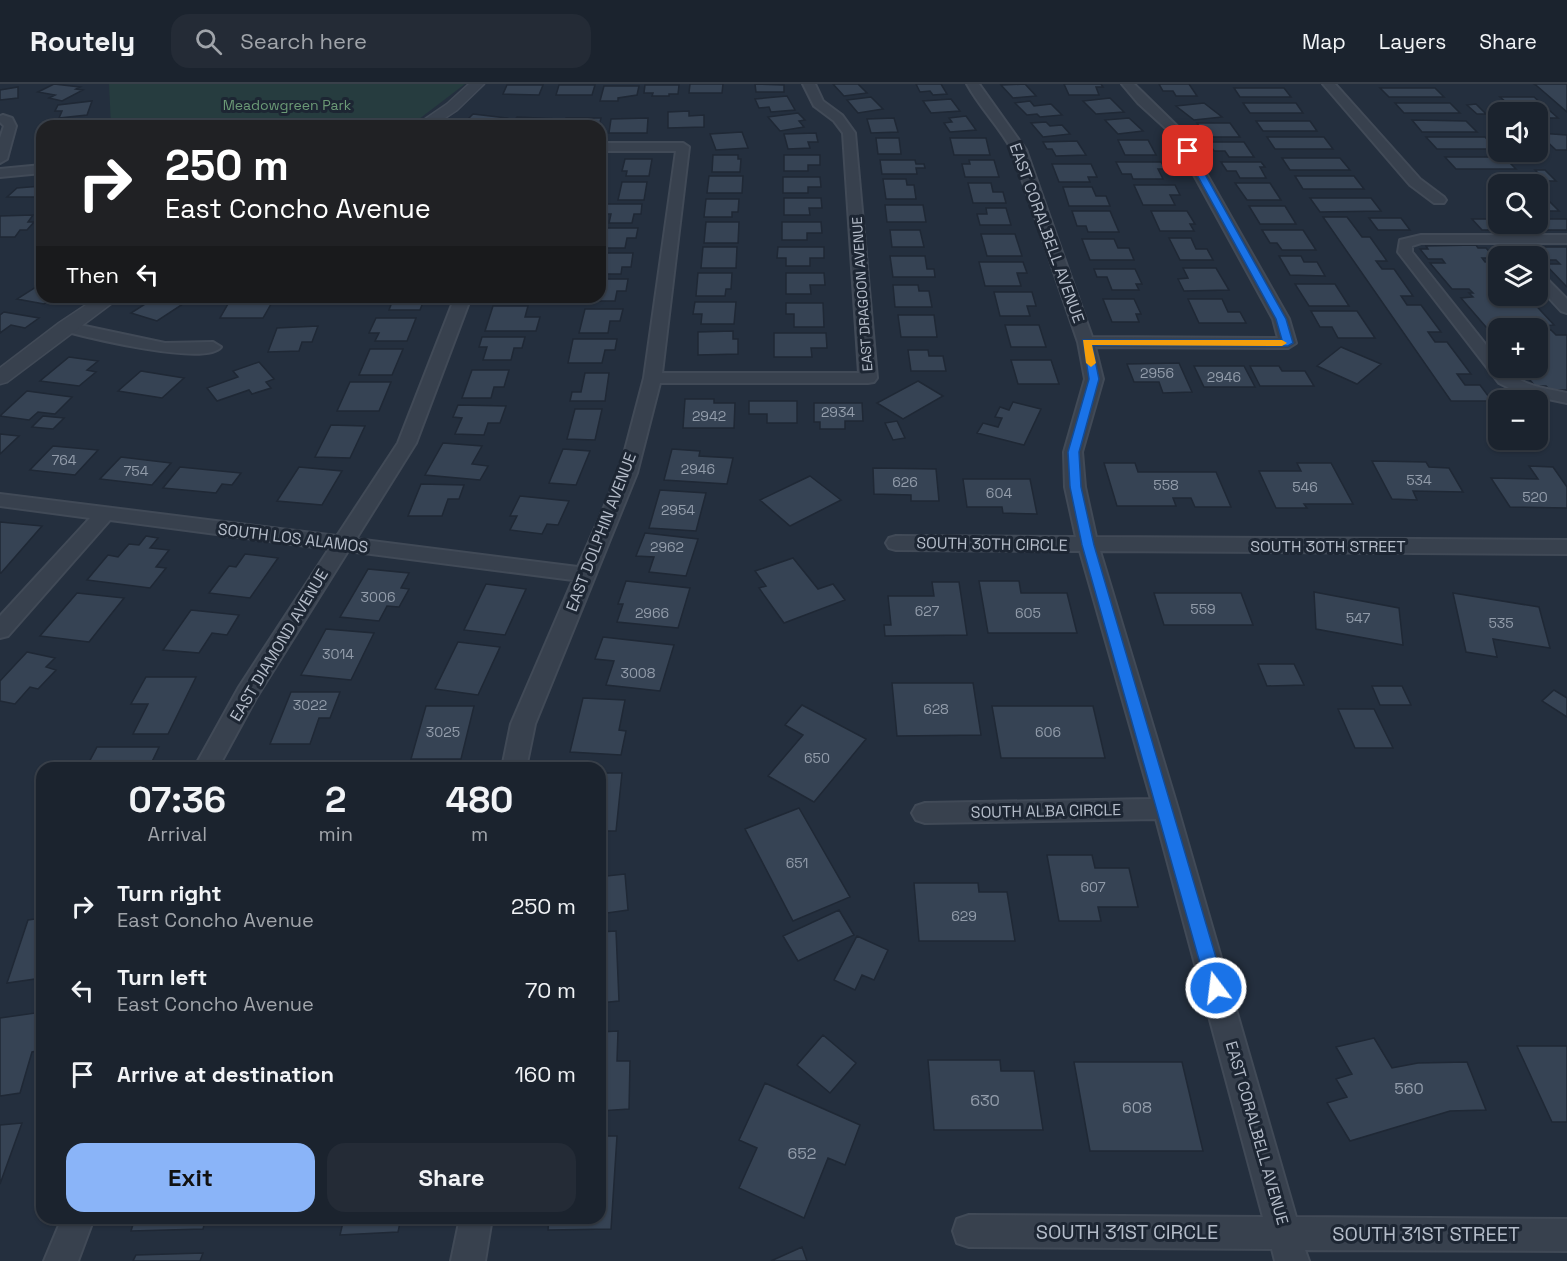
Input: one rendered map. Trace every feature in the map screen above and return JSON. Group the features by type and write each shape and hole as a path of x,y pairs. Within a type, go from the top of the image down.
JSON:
{"street":[{"path":"432,120 452,107 477,84"},
{"name":"EAST DRAGOON AVENUE","path":"653,378 868,378 849,133 838,118 819,103 809,84"},
{"name":"EAST CORALBELL AVENUE","path":"973,84 984,103 1010,134 1019,150 1086,342 1094,379 1073,452 1075,487 1088,545 1166,810 1288,1247"},
{"path":"1086,342 1288,343 1281,319 1176,130 1142,100 1128,84"},
{"path":"1329,84 1415,182 1439,200"},
{"path":"0,159 10,126 6,117"},
{"name":"EAST DOLPHIN AVENUE","path":"515,762 523,724 628,473 653,378 683,147 606,147"},
{"path":"0,173 36,170"},
{"path":"1567,239 1422,239 1404,243 1405,252 1504,380 1525,389 1567,398"},
{"path":"1503,239 1510,246"},
{"path":"1548,288 1567,308"},
{"path":"0,378 66,327 102,303"},
{"name":"EAST DIAMOND AVENUE","path":"209,762 247,693 406,443 461,303"},
{"path":"66,327 165,348 213,347"},
{"name":"SOUTH LOS ALAMOS","path":"0,500 586,575"},
{"path":"0,630 105,513"},
{"name":"SOUTH 30TH CIRCLE","path":"896,543 1088,545"},
{"name":"SOUTH 30TH STREET","path":"1088,545 1567,547"},
{"name":"SOUTH ALBA CIRCLE","path":"925,813 1166,810"},
{"path":"61,1261 76,1224"},
{"path":"468,1261 475,1224"},
{"name":"SOUTH 31ST CIRCLE","path":"969,1231 1288,1247"},
{"name":"SOUTH 31ST STREET","path":"1288,1247 1567,1235"}],"green space":[{"name":"Meadowgreen Park","path":"109,84 465,84 418,120 111,120"}],"building":[{"path":"54,84 80,87 76,89 83,90 62,101 49,98 55,95 38,92"},
{"path":"690,84 723,84 722,93 689,93"},
{"path":"755,84 784,85 784,92 756,92"},
{"path":"833,84 858,84 867,93 844,96"},
{"path":"916,84 941,84 947,94 933,95 930,91 920,92"},
{"path":"1025,84 1036,96 1013,98 1001,85"},
{"path":"1064,84 1101,84 1103,87 1096,87 1099,95 1069,95"},
{"path":"1159,84 1189,84 1197,96 1176,96 1173,91 1163,91"},
{"path":"1534,84 1567,84 1567,112 1537,86"},
{"path":"507,85 543,85 539,95 503,94"},
{"path":"559,85 595,85 592,95 556,95"},
{"path":"645,85 679,85 678,94 652,96 653,93 644,93"},
{"path":"604,86 639,86 637,95 618,98 618,101 600,101"},
{"path":"18,87 18,98 0,100 0,90"},
{"path":"1234,88 1284,88 1291,97 1240,97"},
{"path":"1380,88 1435,88 1444,97 1389,97"},
{"path":"787,96 795,110 771,112 769,107 759,108 755,99"},
{"path":"871,97 883,109 858,113 847,100"},
{"path":"1500,97 1534,97 1540,102 1506,102"},
{"path":"1110,98 1124,112 1096,114 1083,101"},
{"path":"951,99 960,111 931,113 923,101"},
{"path":"92,101 87,115 59,118 62,111 55,111 58,105"},
{"path":"1030,101 1034,106 1051,104 1062,115 1040,117 1037,114 1027,115 1015,103"},
{"path":"1204,103 1222,117 1194,120 1176,106"},
{"path":"1243,103 1296,103 1303,113 1250,113"},
{"path":"1395,103 1450,103 1460,113 1404,113"},
{"path":"1476,104 1486,114 1477,114 1467,105"},
{"path":"1548,109 1558,118 1548,118"},
{"path":"689,111 689,116 704,115 704,127 668,128 668,112"},
{"path":"798,113 805,120 799,121 804,127 780,131 768,117"},
{"path":"473,114 507,118 505,120 467,120"},
{"path":"966,116 976,130 950,132 944,123 952,122 949,118"},
{"path":"517,117 557,119 556,120 515,120"},
{"path":"566,118 601,118 600,120 565,120"},
{"path":"648,118 647,133 609,133 611,119"},
{"path":"894,118 898,132 871,133 867,119"},
{"path":"1129,118 1143,131 1118,134 1105,120"},
{"path":"1412,120 1466,121 1477,132 1422,132"},
{"path":"1256,121 1310,121 1317,131 1263,131"},
{"path":"1046,122 1050,126 1062,125 1070,134 1043,137 1031,123"},
{"path":"1197,123 1230,123 1240,137 1213,137 1208,129 1201,129"},
{"path":"742,132 748,148 716,150 710,134"},
{"path":"816,133 818,142 808,142 810,148 788,149 784,134"},
{"path":"1548,134 1567,135 1567,150 1556,150 1548,142"},
{"path":"1267,137 1324,137 1333,149 1275,149"},
{"path":"1426,137 1485,137 1488,140 1488,149 1437,149"},
{"path":"876,138 899,138 901,154 878,154"},
{"path":"950,138 986,138 990,155 954,155"},
{"path":"1118,140 1148,140 1156,155 1125,155"},
{"path":"1077,141 1086,155 1056,156 1052,149 1047,149 1043,142"},
{"path":"1208,142 1244,142 1254,157 1229,157 1225,151 1214,151"},
{"path":"713,155 738,155 738,159 741,159 740,172 712,172"},
{"path":"784,155 820,155 820,165 808,165 808,171 784,171"},
{"path":"1445,157 1488,157 1488,162 1509,162 1516,169 1456,169"},
{"path":"1282,158 1340,158 1350,170 1290,170"},
{"path":"625,159 652,159 649,176 626,176 627,171 622,171"},
{"path":"880,160 915,160 916,164 924,164 925,168 916,168 917,174 882,174"},
{"path":"969,160 994,160 999,177 965,177 962,164 970,164"},
{"path":"1116,162 1161,162 1165,169 1158,169 1163,179 1133,179 1131,174 1122,174"},
{"path":"1221,162 1261,162 1265,167 1260,167 1266,178 1240,178 1236,171 1227,171"},
{"path":"1052,164 1091,164 1097,177 1088,177 1090,182 1059,182"},
{"path":"1535,170 1545,170 1556,181 1548,181 1548,174 1539,174"},
{"path":"709,176 743,176 742,193 707,193"},
{"path":"1295,176 1354,176 1364,189 1303,189"},
{"path":"783,177 820,177 821,187 808,187 808,193 783,193"},
{"path":"883,179 906,179 907,185 914,185 916,199 886,199"},
{"path":"622,182 647,182 644,200 618,200"},
{"path":"968,183 991,183 993,192 1003,192 1006,203 973,203"},
{"path":"1235,183 1270,183 1281,200 1247,200"},
{"path":"1134,185 1175,185 1180,195 1170,195 1175,205 1143,205"},
{"path":"36,186 36,197 7,197 17,188"},
{"path":"1063,187 1092,187 1096,196 1106,196 1110,206 1069,206"},
{"path":"784,198 821,198 822,208 809,208 810,215 784,215"},
{"path":"1310,198 1371,198 1381,211 1320,212"},
{"path":"706,199 739,199 738,212 732,212 732,217 704,217"},
{"path":"1548,200 1559,211 1548,211"},
{"path":"607,204 642,204 641,214 634,214 632,223 609,223 611,214 606,214"},
{"path":"885,205 923,205 926,222 887,222"},
{"path":"1249,206 1285,206 1296,224 1260,224"},
{"path":"986,208 1006,208 1011,225 980,225 977,214 987,214"},
{"path":"1072,211 1110,211 1119,232 1088,232 1086,226 1077,226"},
{"path":"1151,211 1187,211 1195,224 1190,224 1194,231 1160,231"},
{"path":"33,215 28,222 34,222 27,230 20,230 15,237 0,237 0,216"},
{"path":"1323,217 1347,217 1362,237 1370,237 1387,261 1376,261 1382,269 1394,269 1413,296 1401,296 1407,305 1421,305 1441,332 1428,332 1435,342 1447,342 1471,374 1457,374 1465,385 1480,385 1488,396 1488,401 1451,401"},
{"path":"1369,218 1401,218 1410,230 1378,230"},
{"path":"1472,219 1488,219 1488,230 1482,230"},
{"path":"1548,219 1567,219 1567,230 1548,230"},
{"path":"706,222 739,222 738,243 704,243"},
{"path":"782,222 821,222 822,233 807,233 807,240 782,240"},
{"path":"606,228 638,228 636,238 627,238 625,248 606,248"},
{"path":"890,230 920,230 924,247 892,247"},
{"path":"1262,230 1303,230 1316,250 1282,250 1277,243 1270,243"},
{"path":"981,234 1015,234 1022,256 987,256"},
{"path":"1169,238 1191,238 1196,249 1207,249 1213,260 1180,260"},
{"path":"1082,239 1114,239 1118,248 1129,248 1134,260 1090,260"},
{"path":"1476,245 1478,248 1486,248 1488,258 1482,258 1488,262 1488,306 1536,306 1548,318 1488,318 1488,327 1486,327 1461,298 1473,297 1469,293 1473,293 1469,289 1452,289 1430,263 1445,263 1442,259 1428,259 1420,249 1428,249 1426,246"},
{"path":"703,247 737,247 736,268 701,268"},
{"path":"778,247 824,247 824,258 810,258 810,266 786,266 786,258 777,258"},
{"path":"1548,247 1567,247 1567,287 1548,267 1548,264 1560,264 1556,260 1548,260"},
{"path":"606,253 633,253 631,267 622,267 621,274 606,274"},
{"path":"890,256 925,256 927,269 934,269 935,277 893,277"},
{"path":"1279,256 1301,256 1304,262 1317,262 1325,276 1290,275"},
{"path":"979,262 1023,262 1027,273 1017,273 1021,286 985,286"},
{"path":"1183,268 1216,268 1229,290 1184,291 1178,279 1188,278"},
{"path":"1094,269 1135,269 1142,284 1136,284 1139,290 1112,290 1107,277 1097,277"},
{"path":"698,273 732,273 731,289 726,289 725,296 696,296"},
{"path":"786,273 824,273 825,285 810,285 811,294 786,294"},
{"path":"606,279 628,279 626,291 617,291 615,301 606,301"},
{"path":"1295,284 1335,284 1349,306 1309,306"},
{"path":"893,285 918,285 919,291 929,291 932,307 895,307"},
{"path":"36,287 36,303 17,299"},
{"path":"994,292 1032,292 1036,306 1027,306 1030,316 1000,316"},
{"path":"1103,299 1134,299 1141,314 1136,314 1139,322 1112,322"},
{"path":"1188,299 1222,299 1228,312 1240,312 1246,323 1199,323"},
{"path":"695,302 736,302 734,324 701,324 702,314 693,314"},
{"path":"147,303 184,303 157,321 131,313"},
{"path":"229,303 272,303 263,318 220,318"},
{"path":"392,303 423,303 420,310 389,310"},
{"path":"786,303 823,303 824,327 794,327 794,314 786,314"},
{"path":"493,306 528,306 525,317 540,317 536,331 485,331"},
{"path":"585,309 623,309 620,321 610,321 608,333 579,333"},
{"path":"1311,311 1357,311 1375,338 1338,338 1332,327 1320,327"},
{"path":"4,312 39,318 25,328 11,325 0,333 0,315"},
{"path":"898,315 934,315 937,337 901,337"},
{"path":"376,318 416,318 407,341 375,341 379,333 369,333"},
{"path":"1005,325 1039,325 1046,347 1011,347"},
{"path":"318,326 312,342 302,342 299,351 268,352 277,328"},
{"path":"1548,330 1556,335 1567,335 1567,390 1550,390 1546,386 1535,386 1528,378 1548,378"},
{"path":"733,331 733,339 738,339 738,354 698,355 698,332"},
{"path":"774,333 826,333 827,348 811,348 812,357 774,357"},
{"path":"482,337 525,337 522,348 514,348 511,360 483,360 487,347 479,347"},
{"path":"573,339 617,339 615,350 605,350 602,363 568,363"},
{"path":"1341,347 1381,364 1357,384 1317,366"},
{"path":"370,349 403,349 392,375 359,375"},
{"path":"908,350 928,350 929,356 943,356 946,371 911,371"},
{"path":"69,357 98,361 87,370 96,372 79,386 40,381"},
{"path":"1011,360 1051,360 1059,384 1018,384"},
{"path":"259,362 274,379 266,382 271,388 252,394 249,390 217,401 207,388 238,377 233,371"},
{"path":"1179,363 1192,392 1163,393 1159,382 1134,382 1127,364"},
{"path":"1194,366 1244,366 1255,387 1204,387"},
{"path":"1250,366 1279,366 1282,371 1305,371 1314,386 1260,386"},
{"path":"472,370 509,370 504,387 494,387 491,398 462,398"},
{"path":"141,371 184,378 162,398 118,391"},
{"path":"585,373 609,373 605,401 570,401 572,392 581,392"},
{"path":"918,381 943,396 903,419 877,403"},
{"path":"350,382 391,382 379,411 337,411"},
{"path":"27,391 72,397 55,414 38,412 29,420 0,416"},
{"path":"685,399 714,399 714,403 735,403 734,428 683,428"},
{"path":"749,401 797,401 797,423 767,423 767,414 749,414"},
{"path":"1013,402 1041,409 1024,445 977,433 983,423 998,427 1002,418 995,417 1000,407 1009,410"},
{"path":"814,403 862,403 863,421 845,421 845,429 820,429 820,422 814,422"},
{"path":"458,405 506,406 500,423 488,423 484,435 455,434 462,418 453,417"},
{"path":"575,409 602,409 595,440 567,439"},
{"path":"43,416 64,418 53,429 32,427"},
{"path":"897,421 905,438 893,440 885,423"},
{"path":"331,425 365,426 350,458 315,457"},
{"path":"0,434 19,436 0,454"},
{"path":"443,443 482,446 472,464 488,466 480,480 425,475"},
{"path":"53,446 98,450 75,475 30,470"},
{"path":"563,449 590,451 576,485 549,483"},
{"path":"672,449 700,451 699,456 733,458 727,484 664,480"},
{"path":"121,457 171,463 152,485 100,479"},
{"path":"1372,461 1426,462 1429,467 1449,468 1463,492 1413,491 1417,500 1392,499"},
{"path":"1104,463 1135,463 1138,472 1216,472 1231,507 1195,507 1191,498 1173,498 1176,506 1117,506"},
{"path":"1297,463 1331,463 1353,504 1304,504 1307,508 1276,508 1259,471 1301,471"},
{"path":"1529,466 1553,467 1567,487 1567,508 1510,507 1491,478 1538,479"},
{"path":"180,467 241,473 232,485 222,484 216,493 163,488"},
{"path":"299,467 342,471 322,505 277,501"},
{"path":"873,468 936,469 939,501 911,501 911,495 874,494"},
{"path":"810,476 841,500 790,526 760,500"},
{"path":"963,479 1030,479 1037,514 1003,513 1002,507 967,507"},
{"path":"421,484 464,485 459,499 448,499 442,516 408,516"},
{"path":"660,490 706,493 696,531 649,528"},
{"path":"520,496 569,501 558,525 547,524 542,534 510,530 517,516 510,516"},
{"path":"0,522 42,526 1,573 0,573"},
{"path":"645,533 698,539 686,576 649,572 654,557 636,556"},
{"path":"146,536 158,538 150,548 169,550 156,567 166,568 150,588 87,580 108,555 118,557 129,544 139,545"},
{"path":"245,554 278,558 250,598 209,593 229,566 236,567"},
{"path":"793,558 818,589 833,584 845,600 784,623 759,588 766,586 755,571"},
{"path":"368,569 409,573 401,588 409,589 399,607 387,606 379,621 340,617"},
{"path":"626,581 690,588 678,628 617,622 623,604 618,604"},
{"path":"979,581 1019,581 1021,593 1067,593 1077,633 988,633"},
{"path":"932,582 959,582 967,635 885,636 884,625 891,625 888,596 934,596"},
{"path":"486,584 526,589 505,635 464,630"},
{"path":"1314,592 1399,608 1403,645 1316,629"},
{"path":"77,593 124,598 89,642 40,636"},
{"path":"1154,593 1241,593 1253,625 1164,625"},
{"path":"1453,593 1539,607 1550,648 1493,639 1497,657 1466,652"},
{"path":"191,610 239,615 227,635 212,633 199,653 163,650"},
{"path":"326,629 374,633 351,680 301,675"},
{"path":"603,637 674,645 660,691 606,685 614,661 595,659"},
{"path":"458,642 500,647 478,695 435,689"},
{"path":"27,652 55,658 46,667 56,670 38,689 30,687 15,704 0,701 0,681"},
{"path":"1258,664 1294,664 1304,685 1267,686"},
{"path":"146,677 196,677 168,734 133,734 148,704 131,704"},
{"path":"892,683 973,683 981,735 897,736"},
{"path":"1372,686 1402,686 1411,705 1380,705"},
{"path":"1554,690 1567,698 1567,717 1542,701"},
{"path":"291,692 340,692 330,718 319,718 310,744 270,744"},
{"path":"583,698 625,700 619,730 626,731 621,755 570,752"},
{"path":"802,705 866,739 814,802 768,776 803,735 785,725"},
{"path":"426,706 474,706 461,759 411,759"},
{"path":"992,706 1093,706 1105,758 1001,758"},
{"path":"1338,709 1374,709 1393,748 1355,748"},
{"path":"97,747 159,747 152,762 89,762"},
{"path":"606,773 622,773 616,831 606,831"},
{"path":"799,808 850,897 793,921 745,829"},
{"path":"1047,855 1092,855 1095,868 1129,868 1138,907 1098,907 1101,921 1059,921"},
{"path":"606,862 607,876 625,874 628,910 606,913"},
{"path":"914,883 978,883 979,892 1007,892 1015,941 919,941"},
{"path":"839,910 854,935 798,961 783,936"},
{"path":"36,919 36,979 7,983 28,920"},
{"path":"616,931 619,1001 606,1002 606,932"},
{"path":"857,936 888,950 874,980 862,975 855,990 834,980"},
{"path":"36,1013 36,1051 32,1052 20,1093 0,1096 0,1018"},
{"path":"618,1031 617,1061 630,1061 629,1109 606,1111 606,1032"},
{"path":"823,1035 856,1063 830,1093 797,1065"},
{"path":"1374,1038 1392,1068 1418,1063 1467,1062 1486,1110 1450,1111 1350,1141 1327,1103 1347,1097 1336,1079 1352,1074 1336,1047"},
{"path":"1517,1046 1567,1046 1567,1122 1552,1122"},
{"path":"928,1060 1000,1060 1001,1071 1034,1071 1043,1130 934,1130"},
{"path":"1074,1062 1182,1062 1203,1151 1090,1151"},
{"path":"765,1083 860,1125 845,1165 828,1158 804,1218 739,1188 757,1148 739,1140"},
{"path":"22,1123 0,1184 0,1125"},
{"path":"606,1136 617,1136 611,1229 548,1230 548,1224 606,1224"},
{"path":"133,1224 204,1224 203,1229 131,1231"},
{"path":"343,1224 400,1224 398,1232 340,1235"},
{"path":"802,1247 807,1261 771,1261"},
{"path":"203,1253 200,1261 133,1261 136,1255"}],"slow traffic":[{"path":"1091,363 1086,342 1282,343"}],"route":[{"path":"1188,151 1281,319 1288,343 1086,342 1094,379 1073,452 1075,487 1088,545 1216,988"}]}
